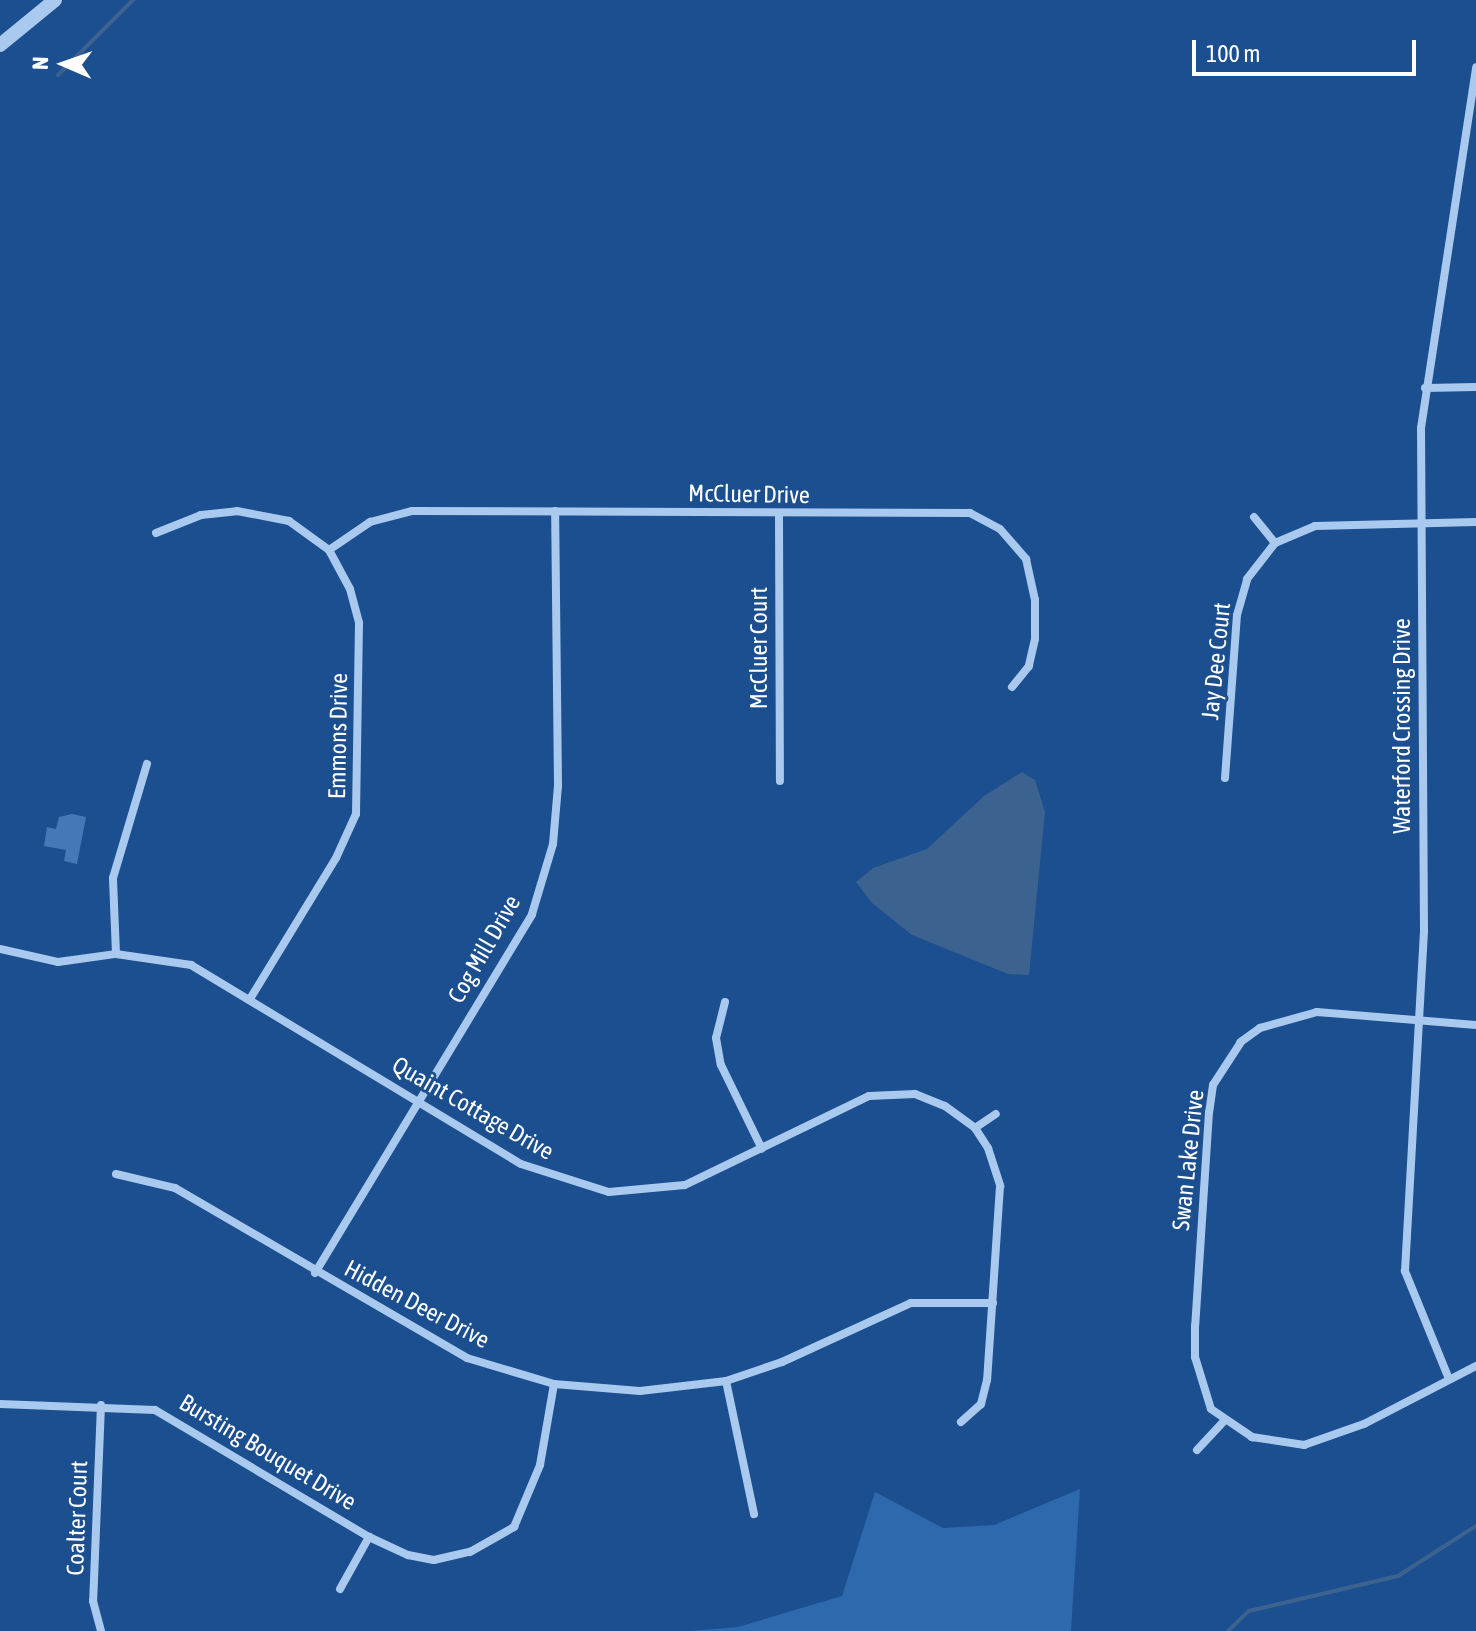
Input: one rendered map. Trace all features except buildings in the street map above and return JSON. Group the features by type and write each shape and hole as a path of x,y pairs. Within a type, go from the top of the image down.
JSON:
{"street":[{"path":"0,45 55,0"},
{"name":"Waterford Crossing Drive","path":"1449,1379 1405,1271 1421,1021 1421,522 1425,388 1476,67"},
{"path":"1425,388 1476,387"},
{"path":"156,533 201,515 237,511 289,521 329,550"},
{"name":"McCluer Drive","path":"329,550 370,522 412,511 779,515 970,513 1000,529 1026,559 1035,600 1029,666 1012,687"},
{"name":"Cog Mill Drive","path":"315,1273 532,914 553,844 558,786 555,511"},
{"name":"McCluer Court","path":"779,515 780,781"},
{"path":"1254,517 1275,543 1315,526 1476,522"},
{"name":"Jay Dee Court","path":"1225,778 1237,615 1247,579 1275,543"},
{"name":"Emmons Drive","path":"251,997 336,858 356,814 359,623 350,589 329,550"},
{"path":"116,954 113,878 122,835 147,764"},
{"name":"Quaint Cottage Drive","path":"0,949 58,962 116,954 191,965 251,997 521,1164 609,1192 685,1185 869,1096 915,1094 945,1106 975,1128 988,1148 1000,1186 987,1380 981,1404 961,1422"},
{"path":"725,1002 716,1038 721,1065 762,1149"},
{"name":"Swan Lake Drive","path":"1224,1421 1204,1389 1195,1326 1207,1127 1213,1085 1224,1063 1260,1028 1306,1014 1476,1025"},
{"path":"975,1128 996,1114"},
{"name":"Hidden Deer Drive","path":"116,1174 175,1188 315,1273 467,1358 554,1384 651,1390 726,1381 782,1362 911,1303 993,1303"},
{"path":"1197,1450 1224,1421 1252,1437 1304,1445 1364,1424 1476,1366"},
{"path":"726,1381 754,1514"},
{"name":"Bursting Bouquet Drive","path":"0,1404 101,1405 173,1416 369,1537 408,1555 434,1560 470,1552 514,1527 540,1465 554,1384"},
{"name":"Coalter Court","path":"101,1405 93,1601 101,1631"},
{"name":"Bursting Bouquet Drive","path":"340,1589 369,1537"}],"shaded area":[{"path":"1022,772 1035,780 1045,812 1029,975 1008,974 912,935 872,903 856,882 873,868 927,849 984,796"},
{"path":"1080,1489 1071,1631 690,1631 738,1627 842,1596 875,1492 943,1528 994,1525"}],"waterway":[{"path":"58,75 133,0"},
{"path":"1228,1631 1249,1611 1398,1576 1476,1526"}]}
